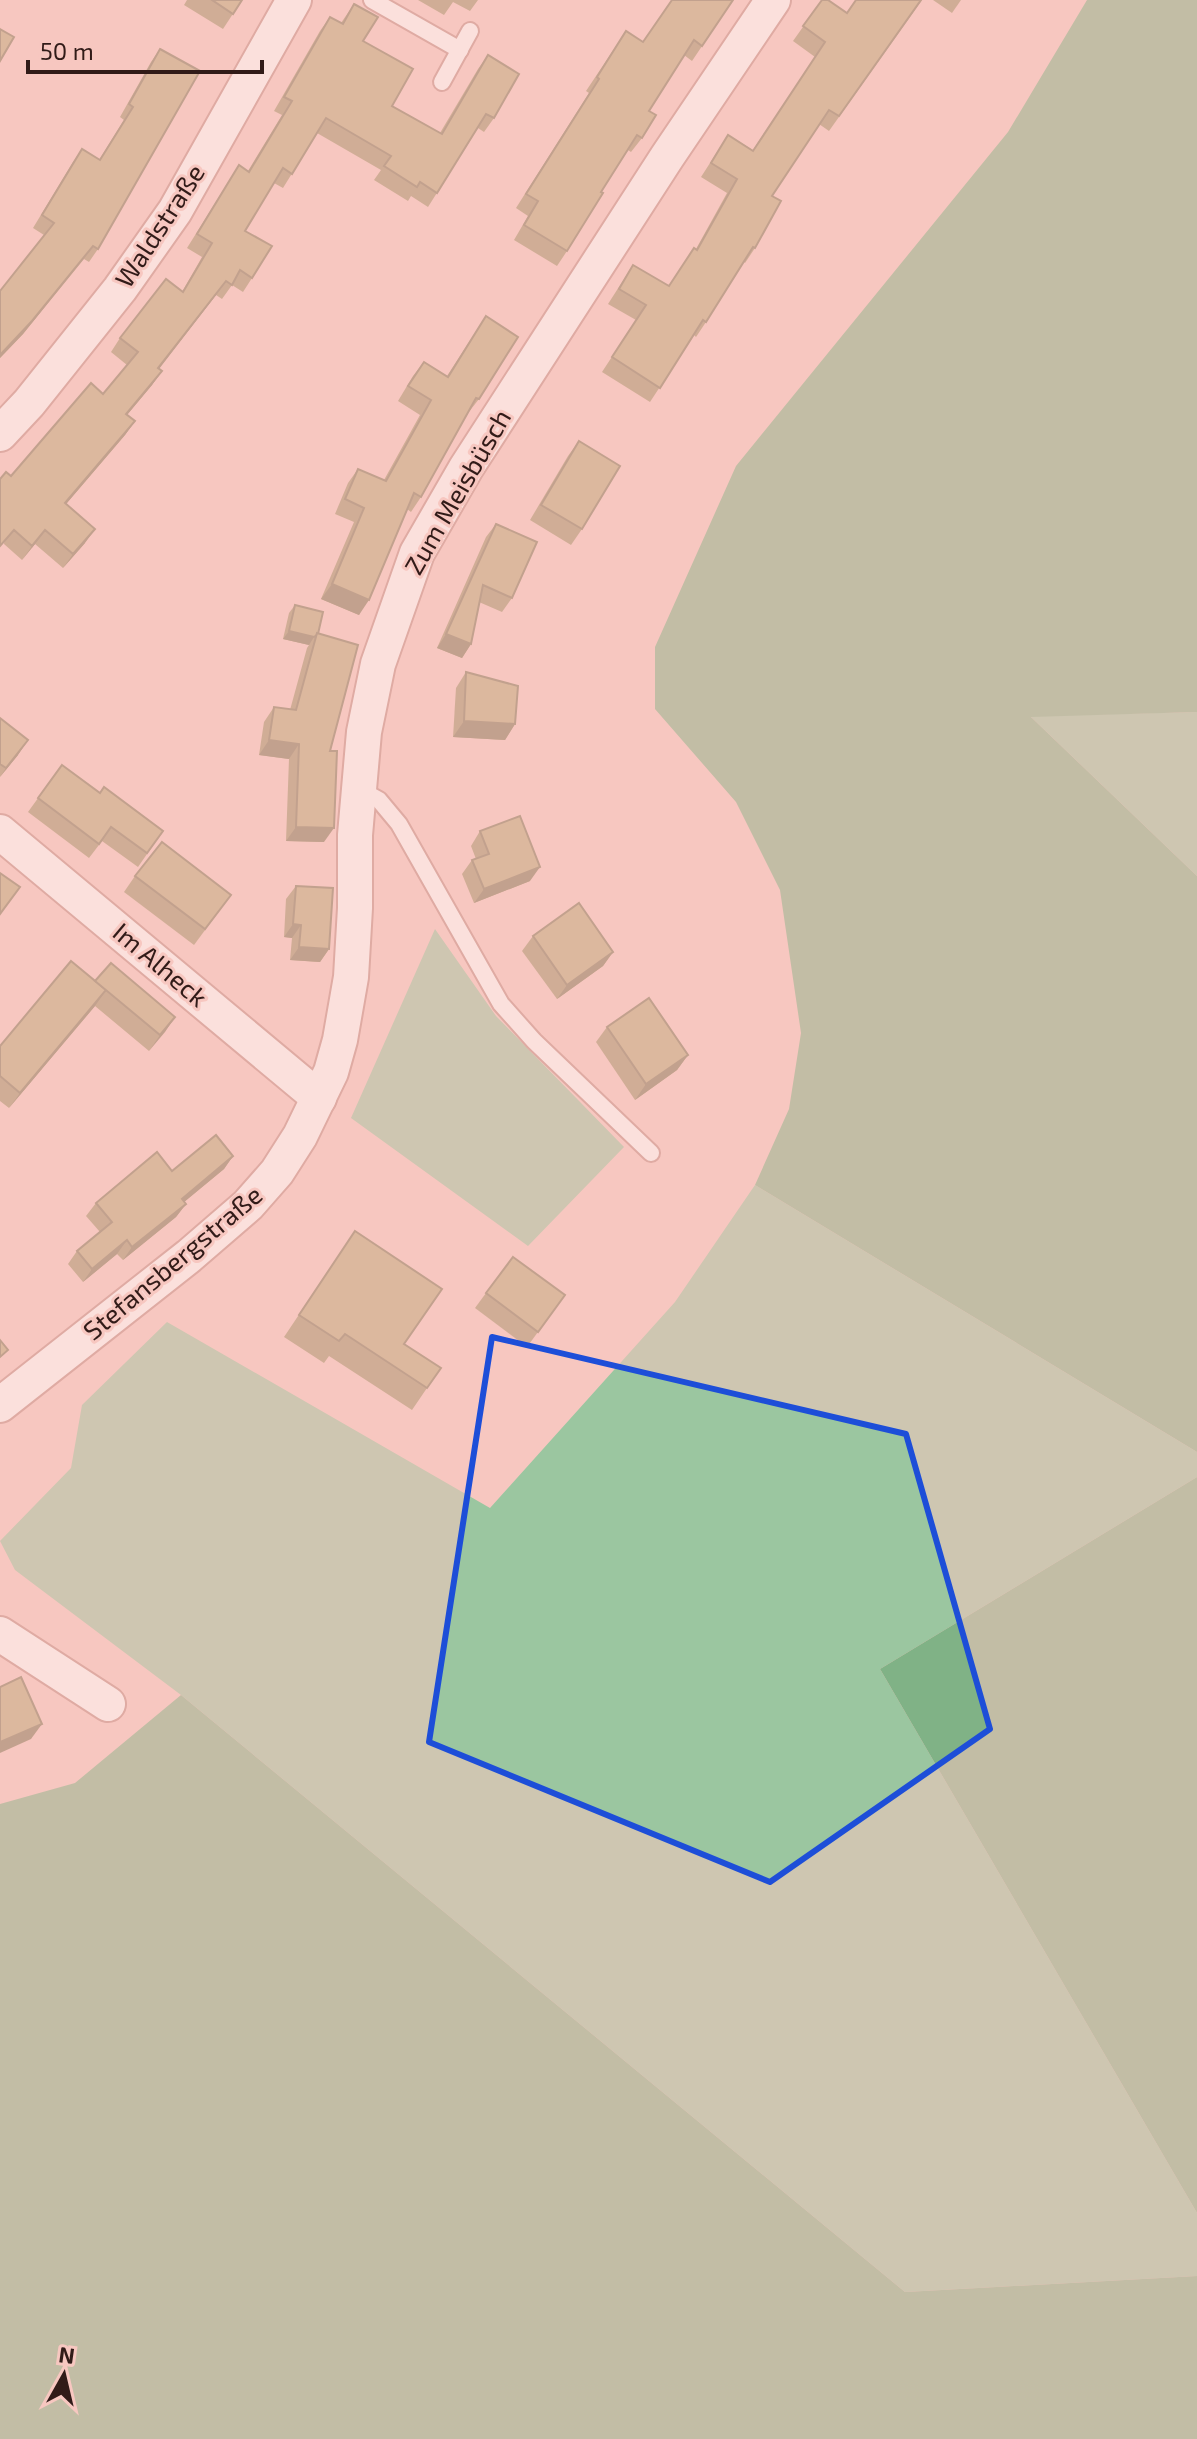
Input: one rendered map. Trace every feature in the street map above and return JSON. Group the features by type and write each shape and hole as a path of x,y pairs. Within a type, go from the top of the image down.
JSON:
{"street":[{"name":"Waldstraße","path":"0,434 29,403 120,289 175,211 294,0"},
{"name":"Zum Meisbüsch","path":"319,1098 331,1072 340,1040 351,977 364,732 378,664 417,553 475,455 667,157 773,0"},
{"name":"Im Alheck","path":"0,832 319,1098"},
{"name":"Stefansbergstraße","path":"0,1405 189,1256 248,1205 277,1172 319,1098"},
{"path":"0,1634 108,1704"}],"lane":[{"path":"372,0 460,50"},
{"path":"442,82 470,31"},
{"path":"359,789 379,800 399,824 501,1004 534,1041 651,1153"}],"highlighted area":[{"path":"492,1337 906,1434 990,1729 770,1882 429,1742"}],"green space":[{"path":"1087,0 1197,0 1197,712 1031,717 1197,876 1197,1452 755,1185 789,1109 801,1033 780,890 736,802 655,709 655,647 736,466 1008,132"},
{"path":"1197,712 1197,876 1030,716"},
{"path":"435,929 496,1016 624,1147 528,1246 351,1118"},
{"path":"755,1185 1197,1452 1197,1477 880,1669 1197,2213 1197,2276 905,2292 181,1695 15,1570 0,1541 71,1468 82,1405 167,1322 490,1508 675,1302"},
{"path":"1197,1477 1197,2213 880,1669"},
{"path":"181,1695 905,2292 1197,2276 1197,2439 0,2439 0,1804 75,1783"}],"building":[{"path":"212,0 242,0 233,14"},
{"path":"672,0 733,0 702,46 694,40 649,111 656,115 642,138 637,135 567,251 524,225 538,201 526,194 626,31 643,42"},
{"path":"822,0 828,0 847,13 856,0 921,0 839,116 829,110 772,196 781,201 755,248 706,322 703,320 660,388 612,357 646,305 619,289 633,265 669,286 694,248 697,250 737,179 711,163 728,135 753,151 825,42 803,26"},
{"path":"354,4 378,17 363,41 413,69 392,106 442,134 488,55 519,74 494,118 486,114 437,193 420,182 417,187 384,166 391,156 326,118 292,174 283,168 245,231 272,246 252,278 240,270 232,285 226,281 158,368 162,371 126,414 135,421 65,503 95,529 73,554 45,530 32,546 14,530 0,546 0,479 6,472 11,476 91,383 103,394 138,352 120,338 166,279 183,292 212,243 197,234 239,165 249,172 292,101 284,97 330,17 343,24"},
{"path":"0,29 14,37 0,61"},
{"path":"160,49 200,71 98,249 93,246 0,355 0,291 54,223 42,215 82,149 100,160 133,107 129,104"},
{"path":"486,316 518,337 479,399 476,398 421,497 414,493 369,600 332,584 364,508 345,499 358,469 386,481 431,400 408,386 424,362 448,377"},
{"path":"579,441 620,466 582,529 541,505"},
{"path":"496,524 537,542 512,598 483,585 471,644 446,634"},
{"path":"295,605 323,612 318,634 314,637 289,631"},
{"path":"317,633 358,645 330,751 337,751 334,828 296,827 299,744 269,740 274,707 296,710"},
{"path":"466,672 518,686 515,724 464,721"},
{"path":"0,718 28,740 6,768 0,764"},
{"path":"62,765 100,793 104,787 163,831 147,853 111,827 99,844 38,798"},
{"path":"520,816 540,867 484,889 472,860 489,854 480,831"},
{"path":"162,842 231,895 205,929 135,876"},
{"path":"0,873 20,887 0,914"},
{"path":"296,886 333,888 329,949 299,947 301,925 293,924"},
{"path":"579,903 613,952 567,985 533,936"},
{"path":"71,961 106,990 20,1093 0,1076 0,1046"},
{"path":"111,963 175,1017 160,1035 95,981"},
{"path":"649,998 688,1055 646,1084 607,1027"},
{"path":"216,1135 233,1156 182,1199 186,1204 132,1247 127,1240 92,1269 77,1251 112,1222 96,1203 157,1152 172,1171"},
{"path":"355,1231 442,1289 404,1344 441,1368 427,1388 345,1334 339,1341 299,1315"},
{"path":"513,1257 565,1295 538,1332 486,1293"},
{"path":"0,1340 8,1350 0,1357"},
{"path":"21,1677 42,1724 0,1742 0,1687"}]}
